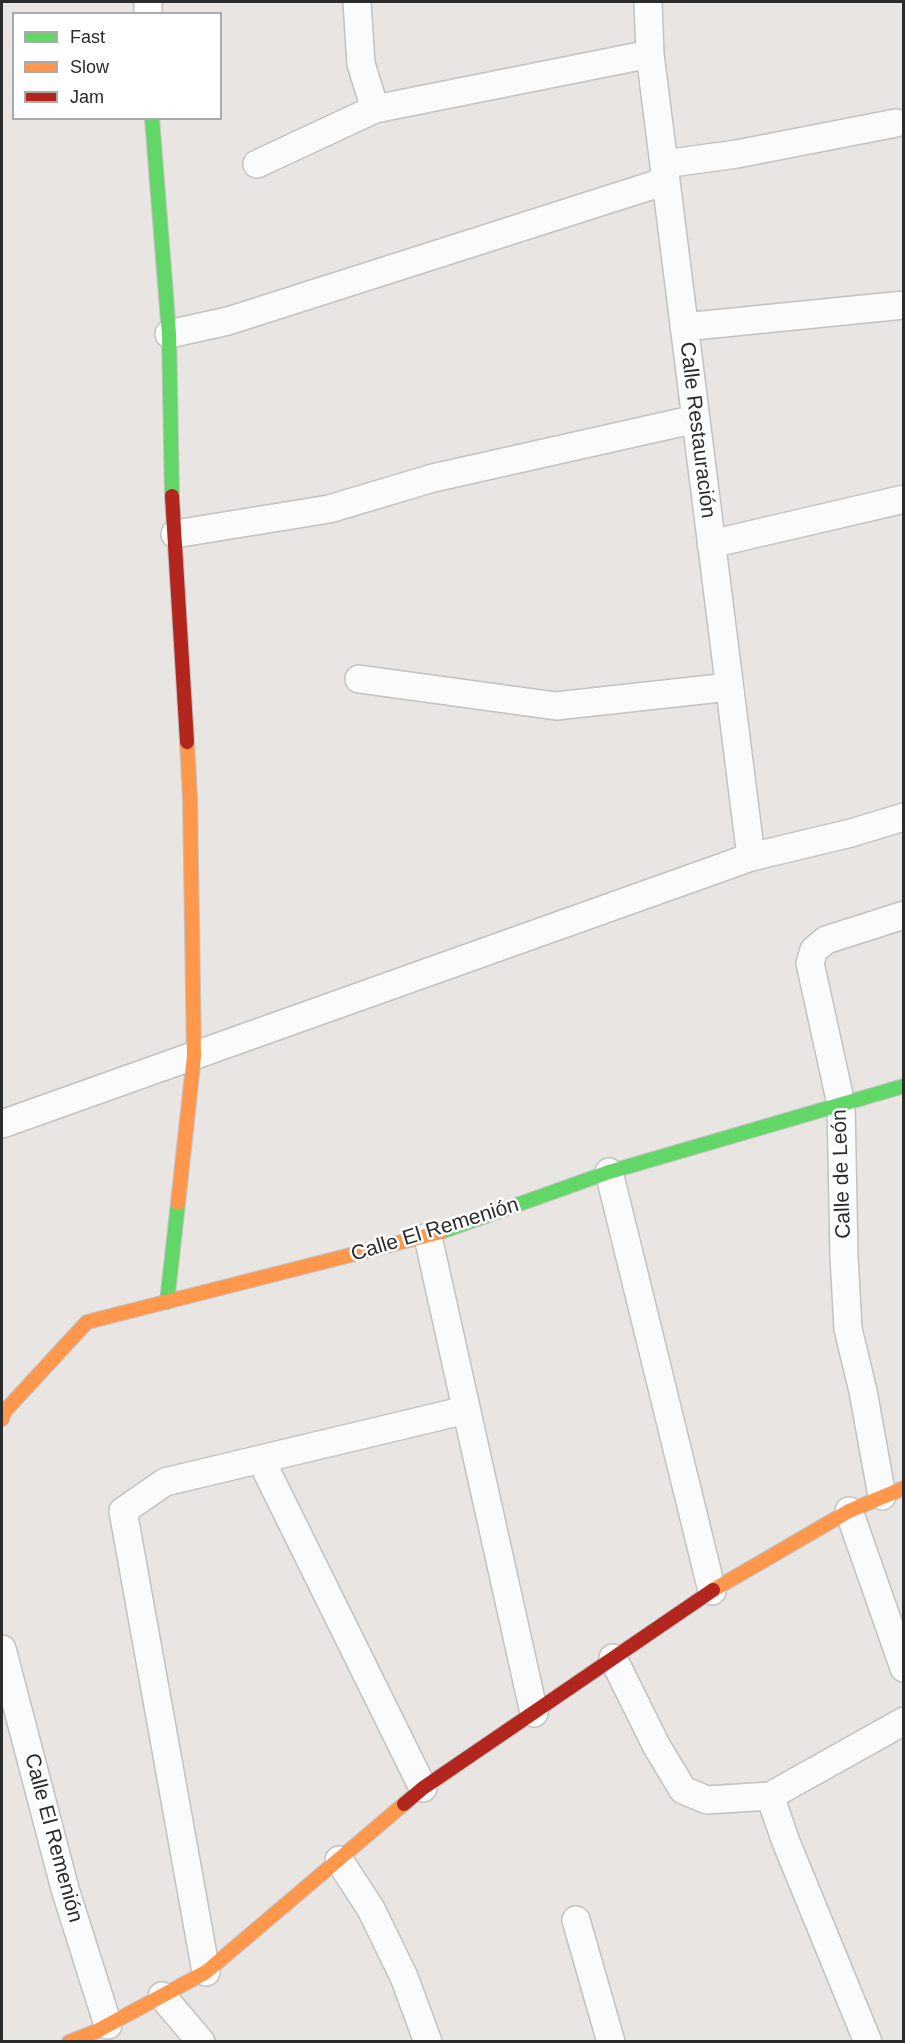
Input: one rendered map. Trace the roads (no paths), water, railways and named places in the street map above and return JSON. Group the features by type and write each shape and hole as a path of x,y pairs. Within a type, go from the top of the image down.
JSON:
{"street":[{"path":"357,2 361,64 375,109"},
{"name":"Calle Restauración","path":"648,2 650,54 751,857"},
{"path":"257,164 375,109 650,54"},
{"path":"152,120 169,334 172,497 190,798 194,1056 167,1302"},
{"path":"169,334 228,321 665,172 737,154 896,123"},
{"path":"684,327 903,305"},
{"path":"175,534 329,509 433,478 696,419"},
{"path":"711,544 903,499"},
{"path":"359,679 556,706 729,687"},
{"path":"2,1124 751,857 851,833 903,817"},
{"name":"Calle de León","path":"893,1492 866,1402 848,1329 841,1104 810,963 814,950 826,940 903,915"},
{"name":"Calle El Remenión","path":"2,1419 4,1412 87,1322 428,1237 609,1172 903,1086"},
{"path":"609,1172 712,1591"},
{"path":"428,1237 534,1713"},
{"path":"206,1972 123,1511 165,1482 466,1410"},
{"path":"261,1460 423,1788"},
{"path":"69,2042 108,2025 206,1972 423,1788 712,1591 849,1511 893,1492"},
{"path":"849,1511 903,1668"},
{"name":"Calle El Remenión","path":"2,1649 65,1889 108,2025"},
{"path":"613,1658 656,1745 684,1791 707,1800 770,1796 903,1721"},
{"path":"770,1796 786,1842 868,2042"},
{"path":"339,1860 375,1918 404,1977 428,2042"},
{"path":"576,1920 611,2042"},
{"path":"162,1996 201,2042"}]}
